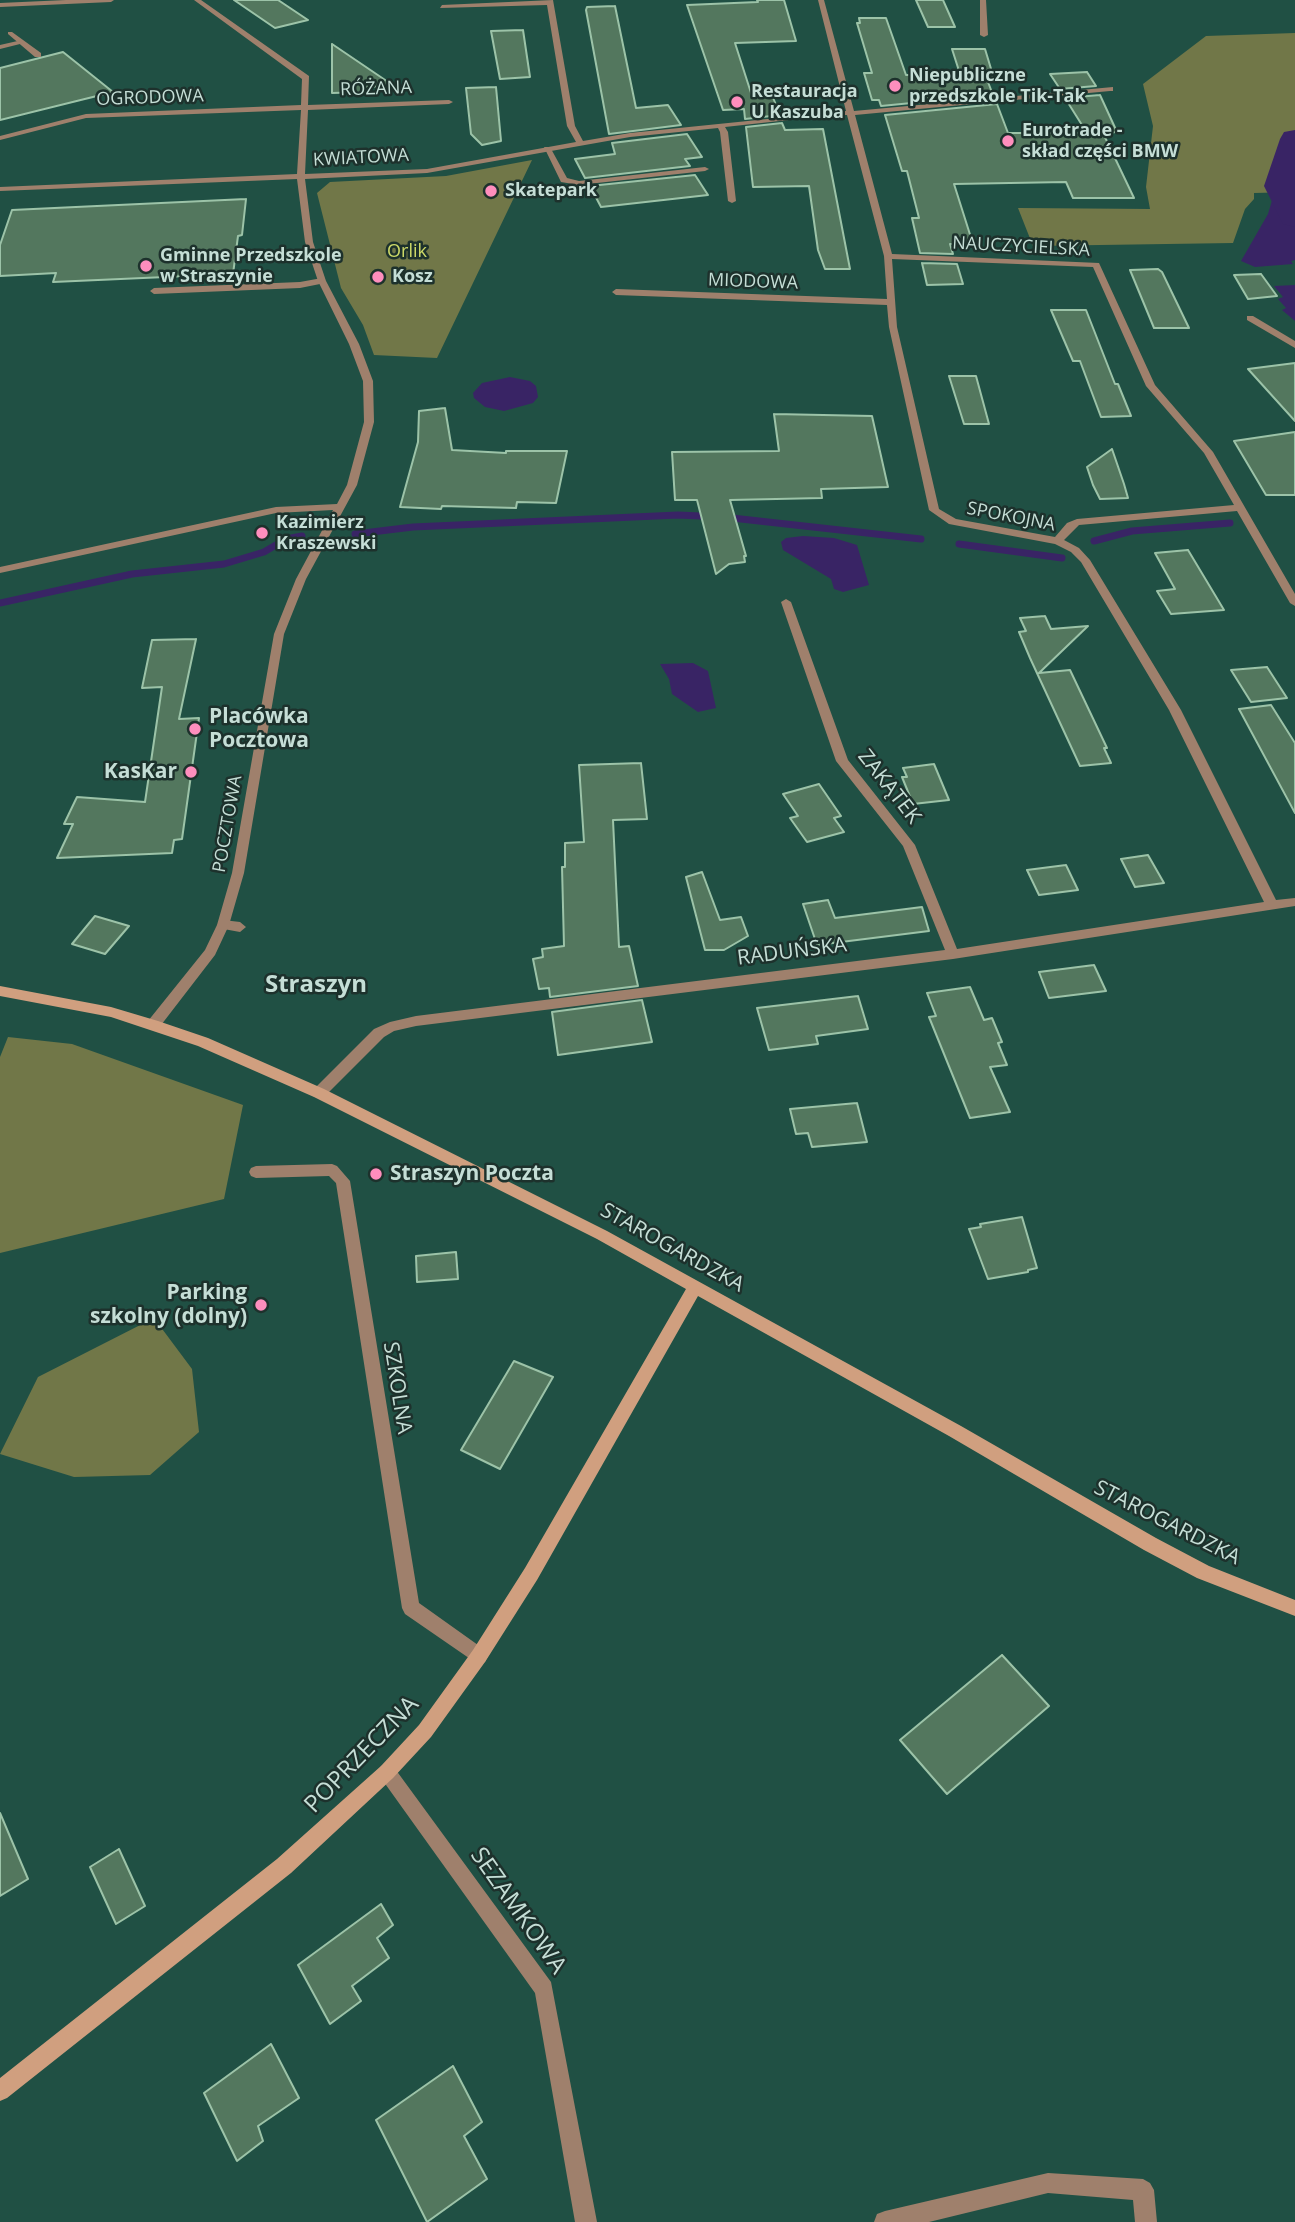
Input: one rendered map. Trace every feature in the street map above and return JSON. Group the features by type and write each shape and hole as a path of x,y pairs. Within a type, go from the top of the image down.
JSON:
{"main road":[{"name":"STAROGARDZKA","path":"0,990 111,1012 153,1025 203,1042 319,1093 602,1236 1203,1572 1295,1608"},
{"name":"POPRZECZNA","path":"0,2091 284,1866 387,1772 425,1731 479,1656 531,1574 695,1287"}],"street":[{"path":"0,5 111,0"},
{"path":"197,0 306,78 301,177"},
{"name":"SPOKOJNA","path":"821,0 888,256 895,340 934,510 941,517 953,522 1058,541 1085,559 1175,710 1272,905"},
{"path":"984,0 984,35"},
{"path":"442,8 550,1 571,126 580,143"},
{"path":"10,33 38,55"},
{"path":"0,47 22,42"},
{"name":"KWIATOWA","path":"0,189 436,170 580,143 720,125 1110,89"},
{"name":"RÓŻANA","path":"303,108 449,102"},
{"name":"OGRODOWA","path":"0,138 86,116 303,108"},
{"path":"720,125 724,132 732,201"},
{"path":"547,149 564,180 579,183 705,169"},
{"name":"POCZTOWA","path":"153,1025 210,952 223,925 238,873 279,634 301,579 352,485 366,443 369,422 368,381 354,344 322,281 309,242 301,177"},
{"name":"NAUCZYCIELSKA","path":"888,256 1096,265 1151,386 1208,452 1295,603"},
{"path":"154,291 300,285 322,281"},
{"name":"MIODOWA","path":"616,292 890,302"},
{"path":"1250,318 1295,345"},
{"path":"0,570 276,510 341,507"},
{"path":"1058,541 1070,525 1077,522 1239,508"},
{"name":"ZAKĄTEK","path":"786,603 842,761 909,845 953,954"},
{"name":"RADUŃSKA","path":"319,1093 379,1033 390,1027 416,1021 953,954 1295,902"},
{"path":"223,925 240,927"},
{"name":"SZKOLNA","path":"256,1172 332,1170 343,1181 411,1608 479,1656"},
{"name":"SEZAMKOWA","path":"387,1772 544,1989 586,2222"},
{"path":"884,2222 1048,2183 1143,2190 1146,2222"}],"green space":[{"path":"1295,33 1295,192 1254,193 1254,199 1245,209 1233,243 1033,246 1018,208 1150,209 1146,187 1153,126 1143,84 1206,36"},
{"name":"Orlik","path":"532,160 437,358 374,355 363,325 341,288 317,193 330,182 446,176"},
{"path":"8,1037 72,1044 243,1105 224,1199 0,1253 0,1057"},
{"path":"154,1318 192,1369 199,1432 150,1475 74,1477 0,1454 38,1377"}],"shaded area":[{"path":"1277,174 1293,177 1295,183 1295,260 1291,261 1293,264 1255,267 1241,261 1268,214 1273,197 1272,185"},
{"path":"1295,285 1295,321 1282,310 1286,308 1278,299 1283,297 1274,286"},
{"path":"510,377 530,381 536,386 538,397 533,403 504,411 485,407 474,398 473,393 482,383"},
{"path":"786,538 834,538 857,545 869,585 843,592 834,589 831,579 783,550 781,542"},
{"path":"693,663 708,671 716,708 698,712 672,694 669,679 660,664"}],"building":[{"path":"234,0 278,0 308,20 275,28"},
{"path":"757,0 784,0 796,41 735,43 752,96 772,95 780,115 745,119 744,109 723,110 687,5 758,2"},
{"path":"916,0 943,0 955,27 928,27"},
{"path":"615,6 636,108 668,105 681,125 609,134 586,10 587,7"},
{"path":"859,18 886,18 906,75 960,74 952,49 985,49 995,82 988,82 993,95 881,106 879,100 872,100 864,73 872,73 857,23 860,23"},
{"path":"523,30 530,77 500,79 491,31"},
{"path":"332,44 394,86 365,87 365,92 332,93"},
{"path":"63,52 113,92 0,120 0,68"},
{"path":"1087,72 1096,86 1060,89 1050,74"},
{"path":"496,87 501,141 482,145 471,134 466,88"},
{"path":"1100,95 1117,132 1103,133 1134,198 1073,198 1066,182 954,184 973,244 950,244 953,254 920,253 912,218 919,218 907,171 902,171 885,115 997,104 1008,133 1087,133 1065,98"},
{"path":"782,123 785,130 823,129 850,269 825,269 818,250 809,186 753,187 746,127"},
{"path":"687,134 702,157 685,159 690,166 585,178 575,159 615,154 612,143"},
{"path":"695,175 708,195 601,207 590,186"},
{"path":"246,199 242,235 238,236 233,274 53,282 56,273 0,276 0,245 12,210"},
{"path":"922,263 957,264 963,284 927,285"},
{"path":"1158,269 1162,272 1189,328 1154,328 1130,270"},
{"path":"1261,274 1277,296 1248,299 1234,275"},
{"path":"1051,310 1086,310 1115,384 1118,384 1131,416 1101,417 1080,361 1073,361"},
{"path":"1295,363 1295,421 1248,369"},
{"path":"949,376 976,376 989,424 964,424"},
{"path":"445,408 452,450 506,453 567,451 556,503 517,502 516,508 400,507 418,442 419,411"},
{"path":"774,414 872,416 888,487 821,489 822,498 730,500 746,556 745,562 729,564 716,574 697,500 675,500 672,452 779,451"},
{"path":"1295,432 1295,495 1266,495 1234,441"},
{"path":"1112,449 1128,498 1100,499 1087,467"},
{"path":"1188,550 1224,610 1171,614 1157,591 1175,589 1155,553"},
{"path":"1045,616 1051,629 1088,626 1039,673 1070,670 1107,748 1104,748 1111,763 1080,766 1030,658 1019,632 1026,631 1020,618"},
{"path":"196,639 179,719 199,718 182,839 174,840 172,853 57,858 73,824 64,824 77,797 145,802 162,687 142,688 152,640"},
{"path":"1267,667 1287,698 1251,702 1231,670"},
{"path":"1271,705 1295,743 1295,813 1239,709"},
{"path":"641,763 647,819 613,820 619,947 629,946 638,986 550,997 549,988 539,989 533,959 543,957 542,949 564,946 562,867 565,867 565,843 584,842 579,765"},
{"path":"934,764 949,800 913,804 902,777 907,777 903,768"},
{"path":"819,784 841,816 834,818 844,832 807,842 790,818 798,816 783,794"},
{"path":"1148,855 1164,883 1135,887 1121,859"},
{"path":"1066,865 1078,890 1039,895 1027,870"},
{"path":"702,872 720,920 741,917 748,936 724,950 705,950 686,877"},
{"path":"828,900 835,918 922,907 929,931 817,945 803,904"},
{"path":"95,916 129,926 105,954 72,944"},
{"path":"1094,965 1106,991 1049,998 1039,972"},
{"path":"970,987 984,1020 992,1018 1002,1042 998,1043 1007,1065 990,1067 1010,1112 970,1118 929,1017 936,1016 927,993"},
{"path":"858,996 868,1029 816,1036 818,1044 769,1050 757,1008"},
{"path":"642,1000 652,1042 558,1055 552,1012"},
{"path":"857,1103 867,1142 812,1147 808,1133 796,1134 790,1109"},
{"path":"1022,1217 1037,1268 988,1279 969,1229 981,1227 980,1224"},
{"path":"456,1252 458,1279 417,1282 416,1256"},
{"path":"514,1361 553,1377 500,1469 461,1450"},
{"path":"1002,1655 1049,1706 947,1794 900,1740"},
{"path":"0,1813 28,1879 0,1896"},
{"path":"119,1849 145,1906 116,1924 90,1867"},
{"path":"381,1904 393,1925 377,1938 389,1958 352,1986 361,2001 330,2024 298,1965"},
{"path":"271,2044 299,2098 258,2126 263,2141 237,2161 204,2093"},
{"path":"453,2066 482,2122 464,2136 487,2179 427,2222 376,2120"}],"waterway":[{"path":"1295,139 1280,186 1295,217"},
{"path":"355,534 413,527 678,515 723,517 921,539"},
{"path":"1094,541 1132,531 1230,523"},
{"path":"0,603 132,574 224,564 264,552 286,539 302,536"},
{"path":"959,544 1062,558"}],"place":[{"name":"Niepubliczne przedszkole Tik-Tak","path":"895,86"},
{"name":"Restauracja U Kaszuba","path":"737,102"},
{"name":"Eurotrade - skład części BMW","path":"1008,141"},
{"name":"Skatepark","path":"491,191"},
{"name":"Gminne Przedszkole w Straszynie","path":"146,266"},
{"name":"Kosz","path":"378,277"},
{"name":"Kazimierz Kraszewski","path":"262,533"},
{"name":"Placówka Pocztowa","path":"195,729"},
{"name":"KasKar","path":"191,772"},
{"name":"Straszyn Poczta","path":"376,1174"},
{"name":"Parking szkolny (dolny)","path":"261,1305"}],"district":[{"name":"Straszyn","path":"316,985"}]}
